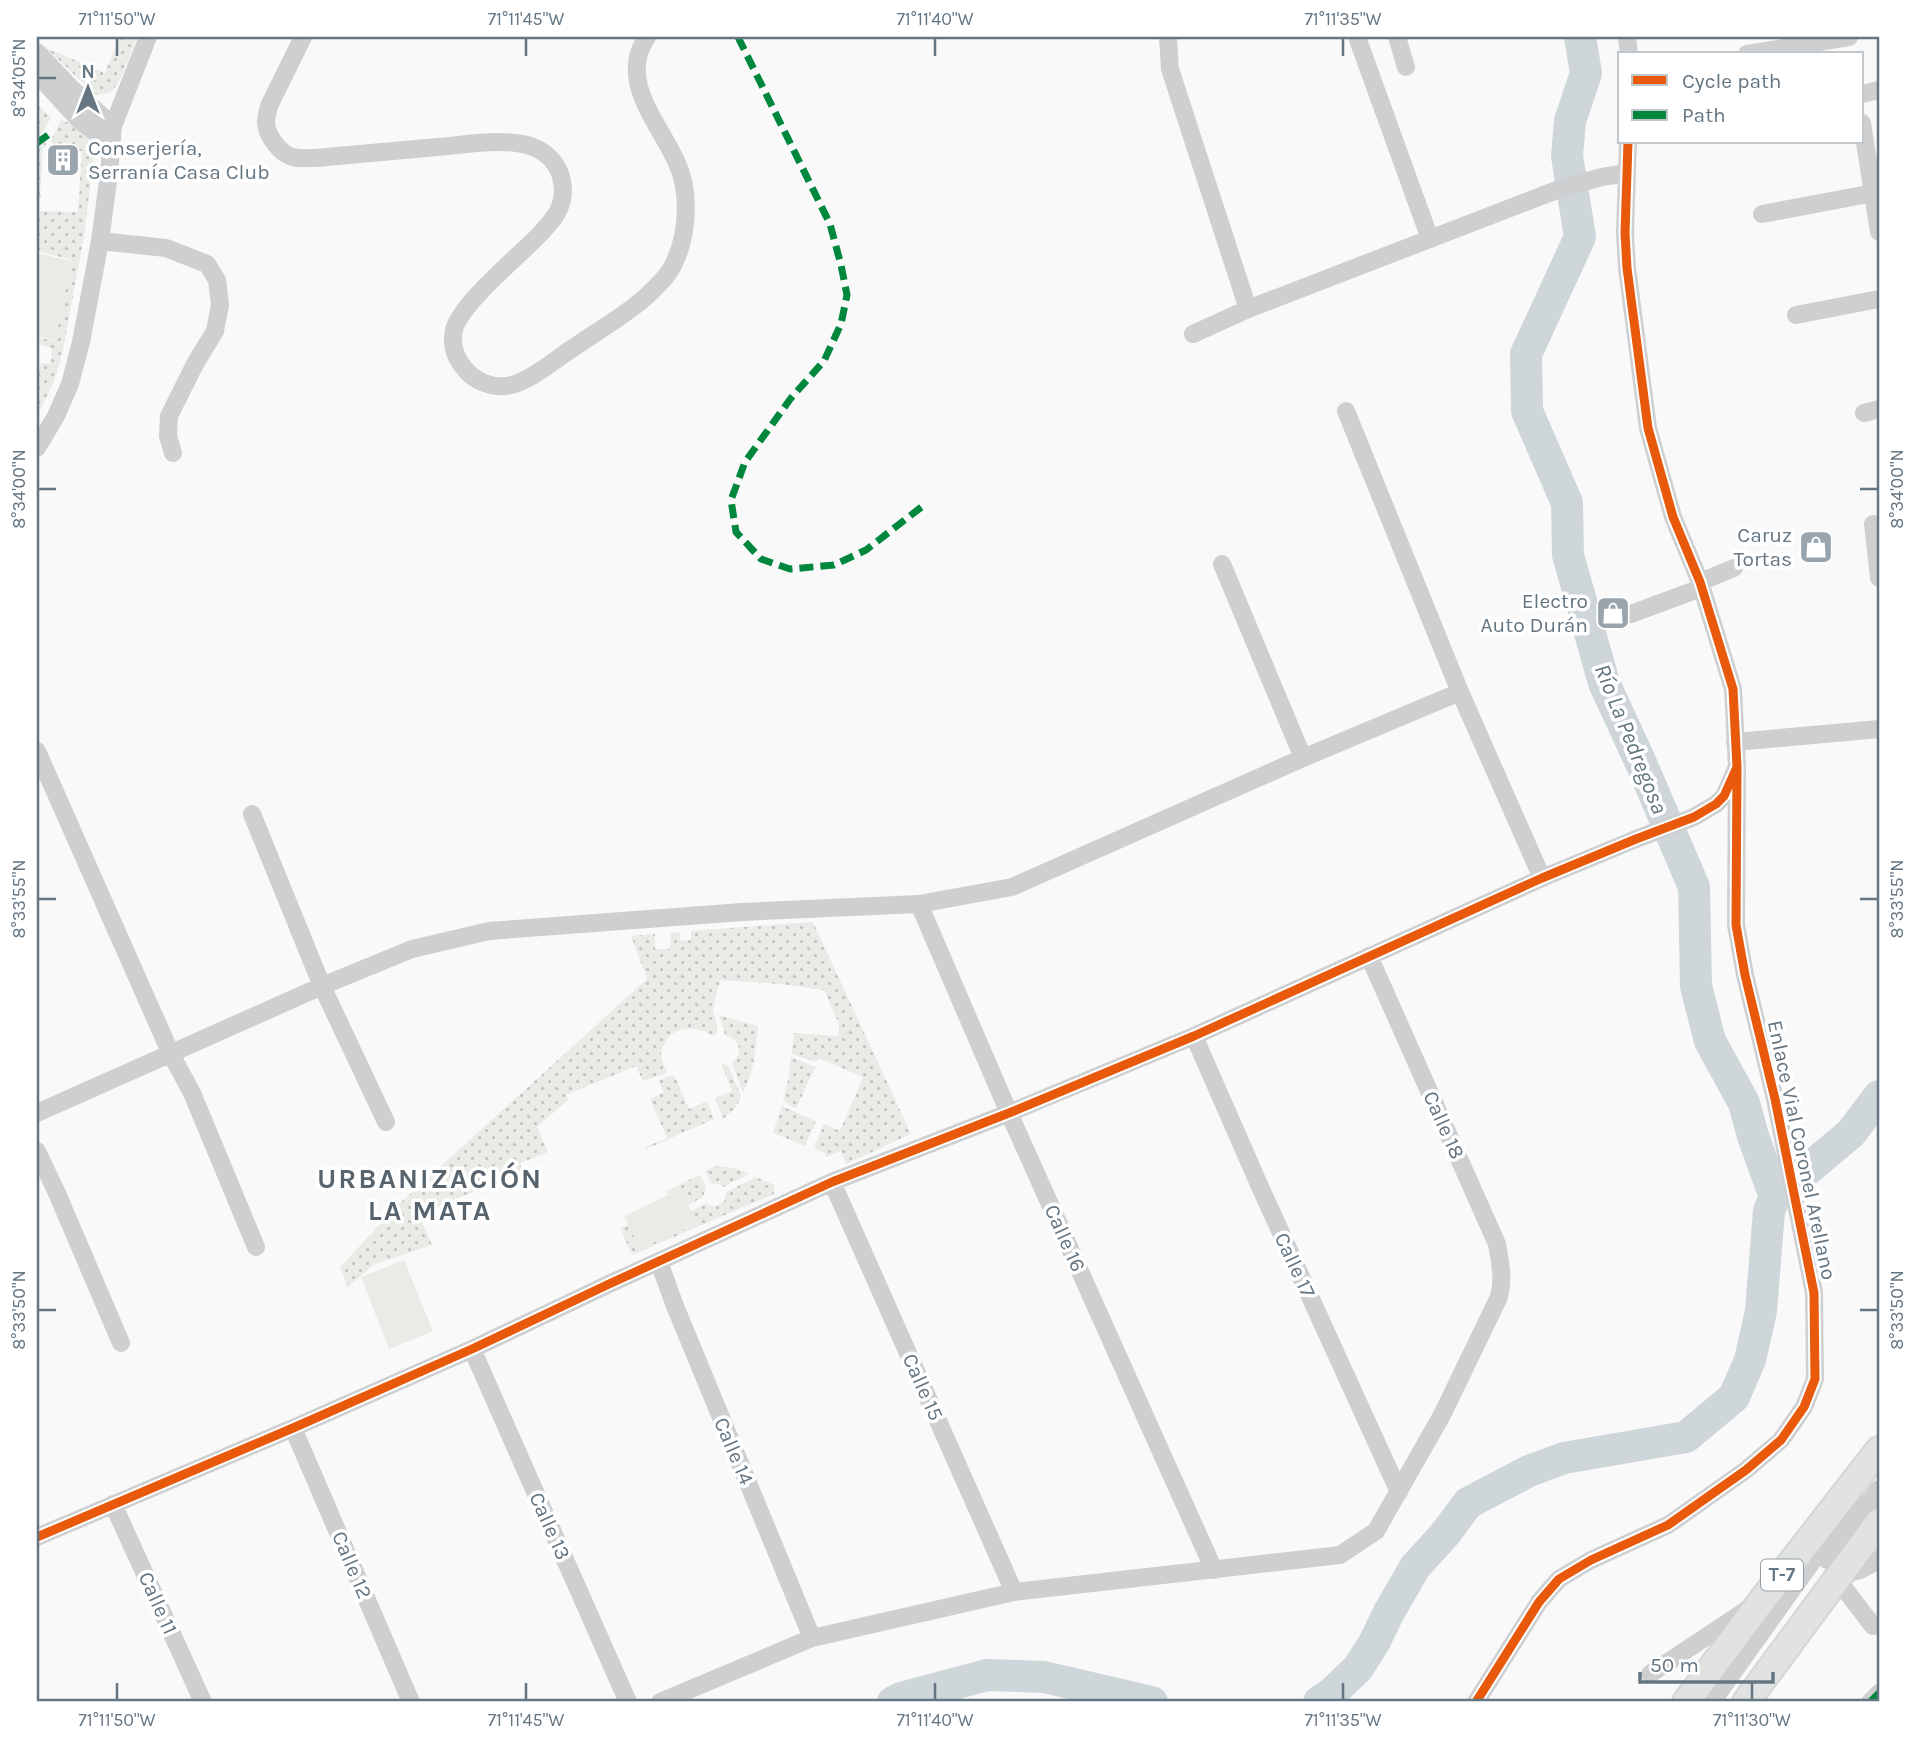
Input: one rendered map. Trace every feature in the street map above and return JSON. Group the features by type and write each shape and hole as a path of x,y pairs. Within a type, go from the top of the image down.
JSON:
{"highway":[{"name":"T-7","path":"1686,1702 1879,1450"},
{"name":"T-7","path":"1746,1702 1879,1522"}],"street":[{"path":"37,448 56,416 70,383 81,342 100,241 113,126 148,37"},
{"path":"303,37 267,114 268,131 284,153 293,157 316,158 504,143 533,147 552,159 559,168 564,199 557,214 472,302 460,316 454,329 454,351 457,360 477,380 500,386 523,380 535,373 639,303 663,280 675,262 684,236 686,203 679,165 648,111 637,82 636,66 640,46 647,37"},
{"path":"1168,37 1170,69 1248,309"},
{"path":"1357,37 1430,239"},
{"path":"1397,37 1406,67"},
{"path":"1759,52 1848,37"},
{"path":"37,52 113,126"},
{"path":"37,74 79,121 102,137 110,158"},
{"path":"92,106 111,103 125,97"},
{"path":"1864,133 1876,193 1879,232"},
{"name":"Enlace Vial Coronel Arellano","path":"1476,1702 1539,1602 1559,1579 1591,1560 1668,1525 1746,1470 1781,1440 1804,1407 1815,1379 1814,1293 1775,1099 1745,975 1737,925 1737,767 1733,689 1700,585 1673,517 1648,428 1627,268 1628,144"},
{"path":"1193,334 1248,309 1562,188 1627,173"},
{"path":"1762,214 1876,193"},
{"path":"100,241 166,248 207,264 217,280 220,305 215,331 169,416 167,436 173,453"},
{"path":"1796,315 1879,299"},
{"path":"1346,411 1460,692 1542,878"},
{"path":"1873,524 1879,578"},
{"path":"1222,564 1303,758"},
{"path":"1631,614 1734,568"},
{"path":"37,1113 322,986 412,949 489,931 742,912 919,905 1012,887 1303,758 1460,692"},
{"path":"1735,743 1879,729"},
{"path":"37,751 171,1054 192,1093 256,1247"},
{"path":"37,1537 472,1349 832,1182 1009,1113 1194,1036 1542,878 1694,817 1724,796 1737,767"},
{"path":"252,814 322,986 386,1122"},
{"name":"Calle 16","path":"919,905 1214,1570"},
{"name":"Calle 18","path":"1368,956 1497,1244 1502,1284 1499,1297 1442,1415 1399,1492"},
{"name":"Calle 17","path":"1194,1036 1399,1492"},
{"path":"37,1152 121,1343"},
{"name":"Calle 15","path":"832,1182 1014,1592"},
{"name":"Calle 14","path":"659,1262 812,1638"},
{"name":"Calle 13","path":"472,1349 628,1702"},
{"name":"Calle 12","path":"293,1428 411,1702"},
{"path":"1712,1702 1879,1467"},
{"path":"1724,1702 1879,1489"},
{"path":"660,1702 812,1638 1014,1592 1340,1555 1376,1531 1399,1492"},
{"name":"Calle 11","path":"113,1504 203,1702"},
{"path":"1873,1626 1838,1577 1879,1560"},
{"path":"1650,1674 1763,1599"},
{"path":"1870,1702 1879,1693"}],"path":[{"path":"37,196 43,196"}],"shaded area":[{"path":"120,37 137,37 116,86 103,94 96,95 46,48 103,72 104,75"},
{"path":"37,104 51,118 41,134 47,146 43,147 39,211 78,210 82,151 54,148 51,141 61,120 74,125 89,138 94,154 84,236 62,355 53,384 37,416 37,376 41,363 50,364 52,348 37,344 37,337 54,341 72,260 37,251"},
{"path":"37,253 72,261 54,340 37,336"},
{"path":"813,922 911,1134 846,1164 841,1151 826,1157 825,1153 814,1148 824,1124 840,1131 863,1077 819,1058 816,1062 792,1054 794,1033 839,1036 839,1024 824,990 720,980 713,1009 718,1032 713,1036 700,1030 686,1029 679,1030 668,1038 661,1053 667,1073 643,1081 636,1066 566,1095 568,1100 537,1127 548,1152 520,1163 523,1173 518,1172 419,1215 432,1245 375,1264 348,1287 340,1267 398,1205 647,979 631,936 655,934 655,949 670,949 671,933 680,932 680,941 691,940 691,931"},
{"path":"719,1015 758,1026 752,1068 743,1093 732,1063 738,1055 739,1047 725,1035"},
{"path":"791,1057 815,1067 796,1109 783,1101"},
{"path":"721,1064 728,1065 741,1096 736,1107 723,1119 715,1098 732,1091"},
{"path":"674,1075 689,1109 707,1101 714,1119 646,1149 645,1147 667,1138 650,1099 663,1093 659,1080"},
{"path":"782,1106 816,1121 805,1146 773,1133"},
{"path":"715,1166 735,1168 749,1174 723,1187 712,1184 705,1171"},
{"path":"700,1175 706,1187 703,1197 688,1205 681,1189 668,1195 666,1191"},
{"path":"756,1177 774,1185 774,1194 632,1255 620,1228 629,1225 640,1248 696,1223 691,1211 706,1203 718,1205 725,1200 726,1192"},
{"path":"681,1189 696,1222 640,1249 624,1216"},
{"path":"404,1260 433,1331 389,1349 361,1277"}],"waterway":[{"name":"Río La Pedregosa","path":"1580,37 1586,73 1570,121 1567,156 1580,237 1526,354 1527,411 1567,503 1568,555 1604,683 1694,887 1696,986 1710,1041 1744,1103 1775,1197"},
{"path":"1319,1702 1358,1668 1415,1567 1468,1503 1529,1471 1564,1458 1686,1437 1734,1397 1750,1360 1761,1311 1769,1211 1775,1197 1851,1133 1879,1096"},
{"path":"893,1702 987,1675 1044,1677 1152,1702"}],"marked path":[{"path":"738,37 830,224 847,295 841,324 824,361 791,398 745,462 731,500 736,532 761,559 790,569 834,565 866,550 924,505"},
{"path":"37,143 48,135"},
{"path":"1870,1702 1879,1693"}],"cycle path":[{"path":"1476,1702 1539,1602 1559,1579 1591,1560 1668,1525 1746,1470 1781,1440 1804,1407 1815,1379 1814,1293 1736,925 1737,767 1733,689 1700,582 1673,517 1648,428 1627,268 1625,233 1628,144"},
{"path":"37,1537 472,1349 832,1182 1009,1113 1194,1036 1542,878 1694,817 1724,796 1737,767"}],"place":[{"name":"Conserjería, Serranía Casa Club","path":"63,160"},
{"name":"Caruz Tortas","path":"1816,547"},
{"name":"Electro Auto Durán","path":"1613,613"}],"district":[{"name":"URBANIZACIÓN LA MATA","path":"430,1194"}]}
